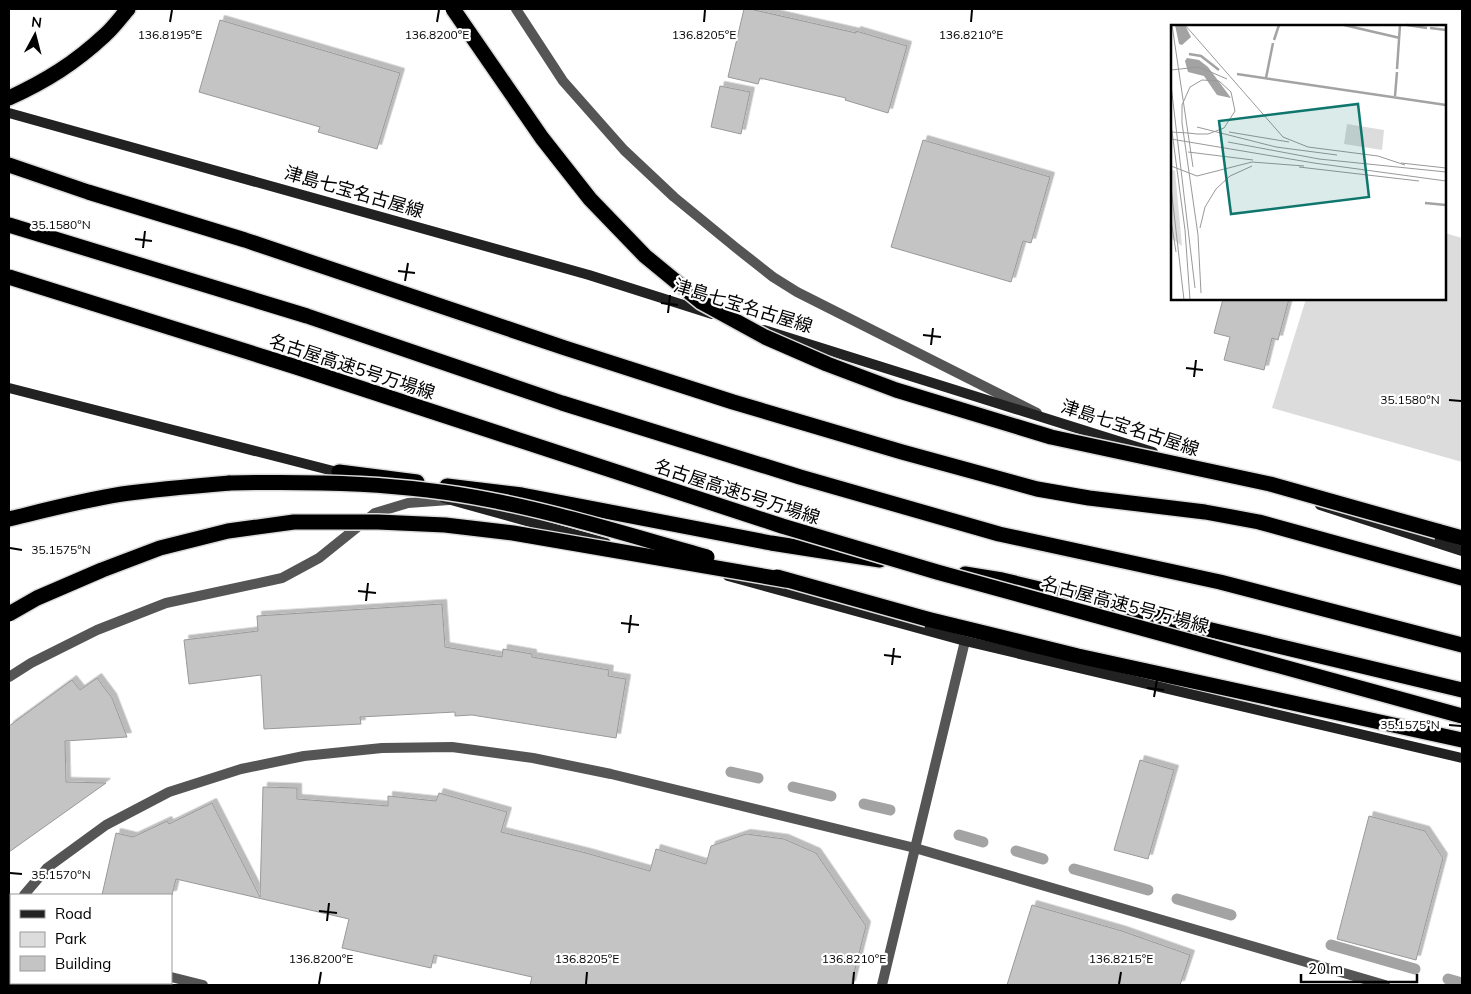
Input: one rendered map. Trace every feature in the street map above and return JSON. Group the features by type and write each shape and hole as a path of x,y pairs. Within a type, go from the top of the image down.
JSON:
{"highway":[{"path":"9,98 38,84 75,61 106,34 128,9"},
{"path":"453,9 542,138 590,199 645,256 701,302 766,337 827,364 896,390 1052,437 1270,484 1462,538"},
{"path":"9,165 88,192 254,243 574,352 902,452 1046,491 1205,512 1259,522 1462,578"},
{"name":"名古屋高速5号万場線","path":"9,225 307,316 562,403 819,483 1000,534 1220,582 1462,645"},
{"name":"名古屋高速5号万場線","path":"9,277 278,362 782,526 937,572 1462,716"},
{"path":"339,472 522,495 771,543 1002,580 1462,690"},
{"path":"9,519 69,504 122,494 230,483 286,482 386,486 439,492 490,500 544,512 927,619 1069,654 1336,714 1462,740"},
{"path":"9,614 37,598 160,548 228,531 294,522 378,522 445,525 513,533 786,580"}],"main road":[{"name":"津島七宝名古屋線","path":"9,113 589,275 1462,551"},
{"path":"9,388 449,500 965,640 1462,758"}],"street":[{"path":"516,9 563,81 624,150 674,197 773,277 806,296 1054,421"},
{"path":"9,677 31,663 97,630 166,603 282,578 318,558 375,513 408,503 449,500"},
{"path":"882,985 965,640"},
{"path":"25,894 47,868 106,825 169,792 241,769 304,756 382,748 452,747 533,758 610,774 915,848 1385,985"},
{"path":"172,977 203,985"}],"green space":[{"path":"1446,233 1462,238 1462,462 1272,408 1306,300 1446,300"}],"building":[{"path":"744,9 856,33 856,31 907,46 888,113 845,100 846,98 760,78 758,84 728,77"},
{"path":"220,20 400,73 377,149 318,132 320,127 199,92"},
{"path":"720,86 750,92 741,134 711,127"},
{"path":"923,140 1050,177 1031,243 1023,241 1011,282 891,247"},
{"path":"1223,300 1289,300 1278,340 1272,338 1264,370 1224,360 1230,337 1214,333"},
{"path":"442,604 445,647 502,657 503,649 532,654 532,657 609,670 608,676 626,679 616,738 472,715 455,716 455,712 360,717 361,724 264,729 261,675 189,684 184,640 258,631 257,616"},
{"path":"97,678 112,698 127,737 65,741 66,782 106,783 9,852 9,726 72,680 80,690"},
{"path":"1140,760 1174,770 1148,859 1114,850"},
{"path":"263,787 297,788 297,799 388,806 388,796 436,801 439,793 507,812 501,832 650,871 656,849 706,864 711,846 746,834 784,839 816,853 866,926 851,985 530,985 532,977 434,955 431,968 342,948 349,919 176,879 172,895 102,894 116,833 133,837 167,821 169,824 212,803 260,897"},
{"path":"1369,816 1425,831 1443,858 1416,960 1337,939"},
{"path":"1032,905 1122,931 1190,955 1180,985 1007,985"}],"waterway":[{"path":"731,772 758,778"},
{"path":"793,787 831,796"},
{"path":"864,804 890,810"},
{"path":"959,835 983,842"},
{"path":"1016,851 1043,859"},
{"path":"1074,869 1148,890"},
{"path":"1177,899 1231,915"},
{"path":"1331,945 1415,969"},
{"path":"1448,979 1462,983"}]}
